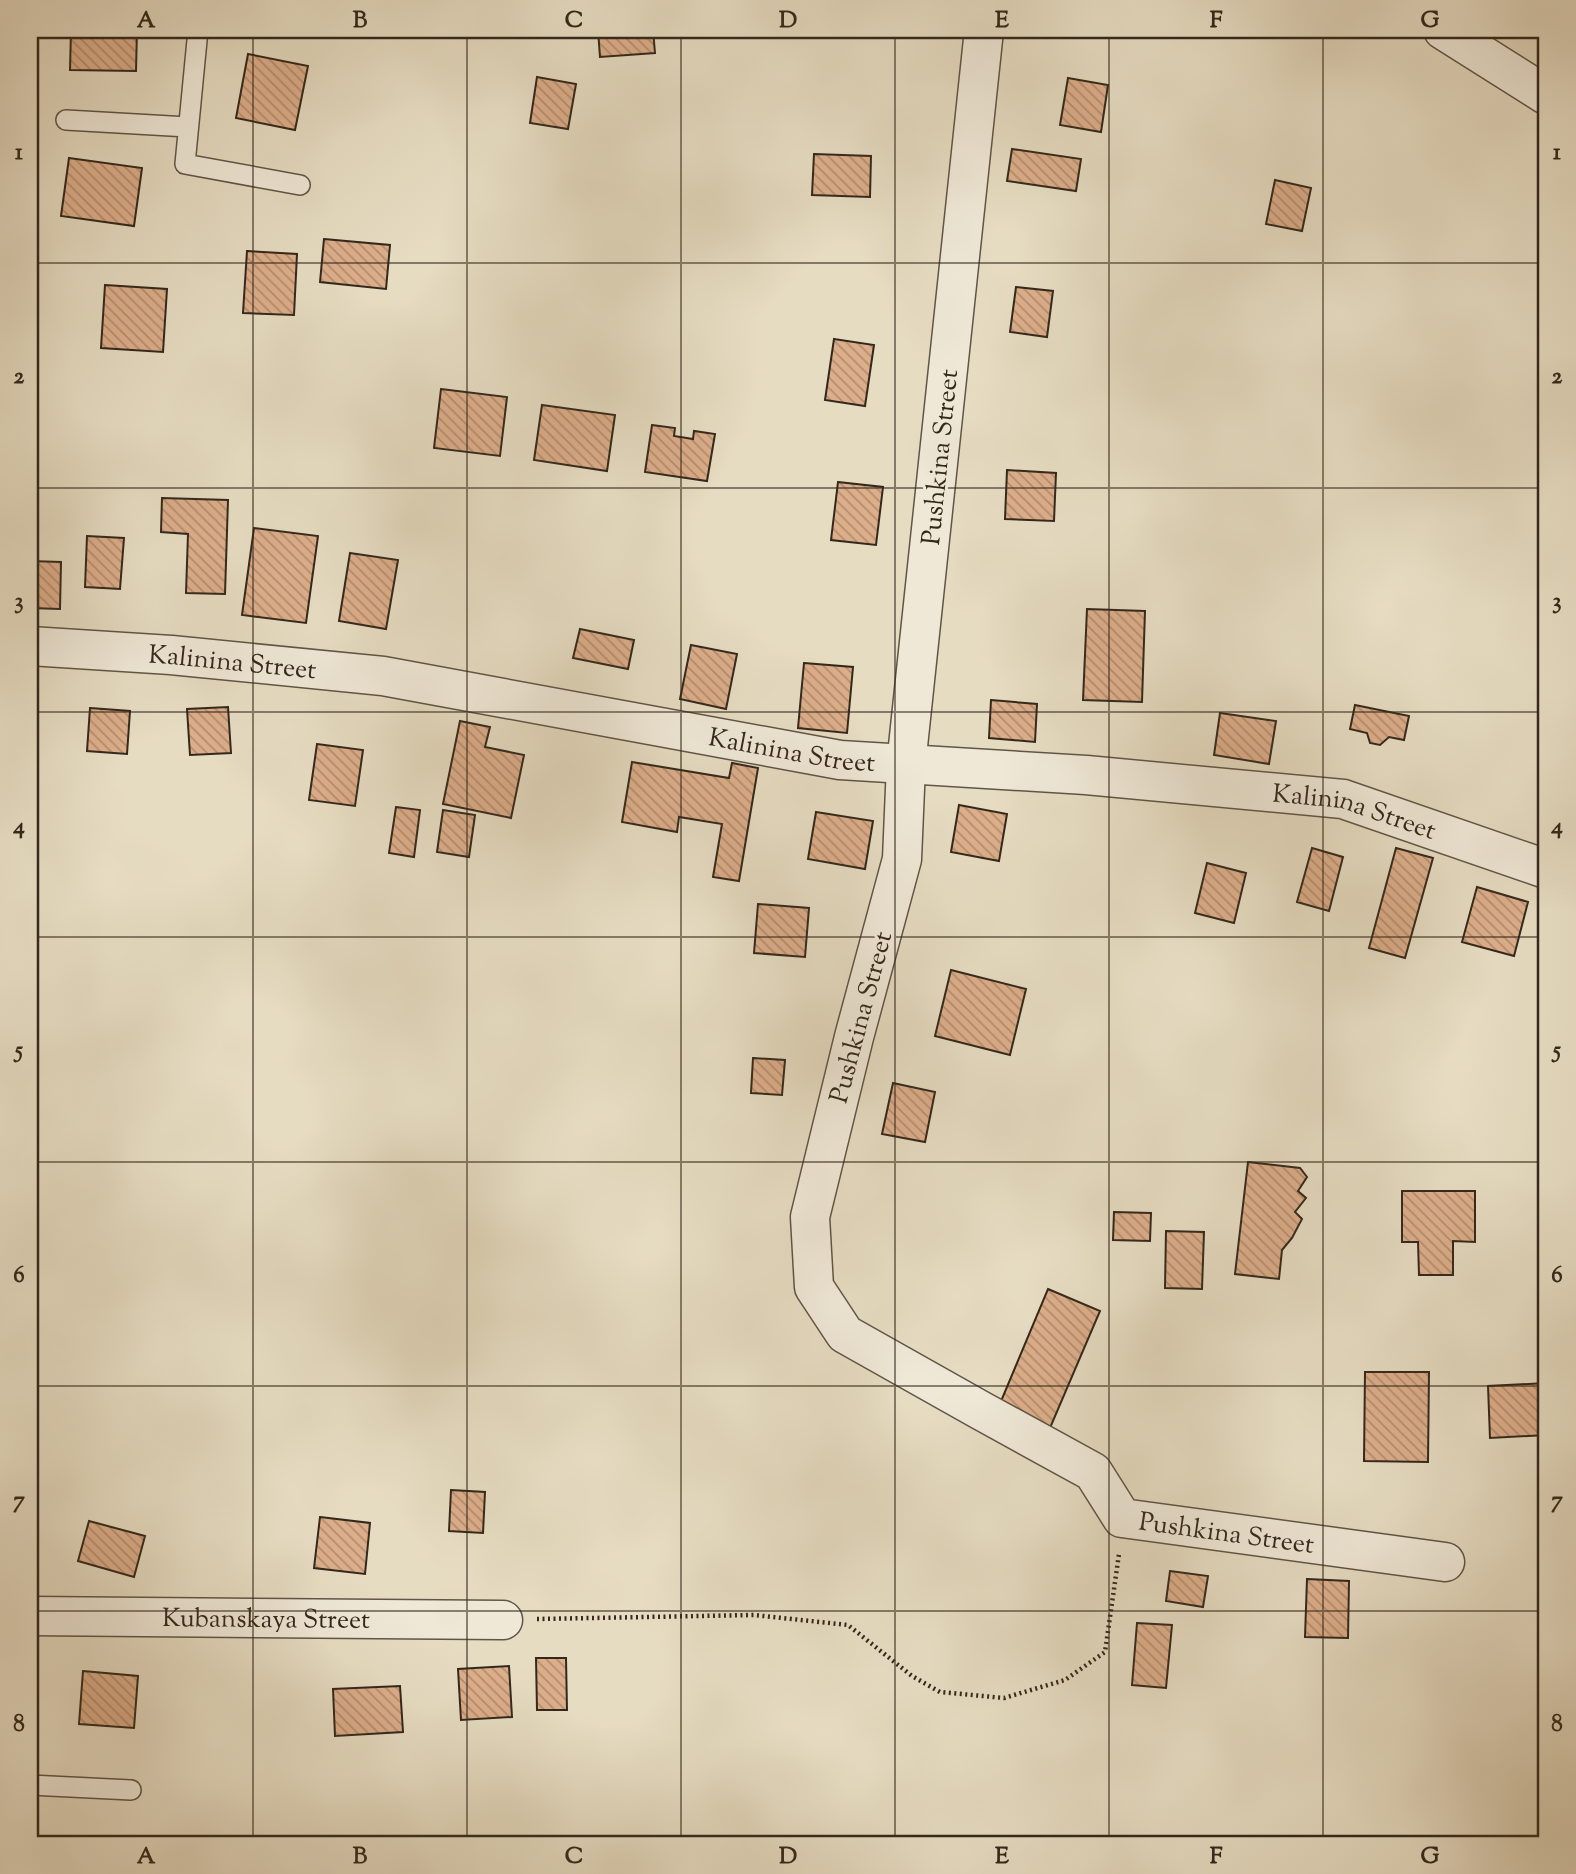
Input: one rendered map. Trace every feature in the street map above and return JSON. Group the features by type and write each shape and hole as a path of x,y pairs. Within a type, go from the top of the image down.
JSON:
{"street":[{"name":"Pushkina Street","path":"984,30 906,765 902,859 854,1037 810,1217 814,1287 845,1334 1093,1472 1122,1518 1445,1562"},
{"path":"1443,30 1546,96"},
{"name":"Kalinina Street","path":"30,646 171,655 383,676 840,760 1086,775 1343,799 1546,869"},
{"name":"Kubanskaya Street","path":"30,1616 503,1620"}],"lane":[{"path":"198,30 185,164 300,185"},
{"path":"66,120 188,127"},
{"path":"30,1784 131,1790"}],"path":[{"path":"503,1620 754,1615 848,1625 912,1676 940,1692 1004,1698 1065,1680 1105,1652 1118,1573 1122,1518"}],"building":[{"path":"71,30 137,30 136,71 70,70"},
{"path":"598,30 653,30 655,53 600,57"},
{"path":"248,54 308,66 295,130 236,118"},
{"path":"537,77 576,84 568,129 530,123"},
{"path":"1068,78 1108,85 1101,132 1060,125"},
{"path":"1012,149 1081,159 1076,191 1007,181"},
{"path":"814,154 871,156 870,197 812,195"},
{"path":"69,158 142,168 134,226 61,216"},
{"path":"1275,180 1311,188 1302,231 1266,224"},
{"path":"324,239 390,245 386,289 320,282"},
{"path":"247,251 297,254 294,315 243,313"},
{"path":"105,285 167,289 163,352 101,348"},
{"path":"1016,287 1053,291 1047,337 1010,332"},
{"path":"834,339 874,345 865,406 825,400"},
{"path":"441,389 507,397 500,456 434,448"},
{"path":"542,405 615,415 607,471 534,460"},
{"path":"652,425 675,428 674,436 693,439 694,431 715,434 707,481 645,472"},
{"path":"1007,470 1056,473 1054,521 1005,519"},
{"path":"838,482 883,487 876,545 831,540"},
{"path":"162,498 228,500 225,594 186,593 188,534 161,532"},
{"path":"254,528 318,536 306,623 242,615"},
{"path":"87,536 124,538 120,589 85,587"},
{"path":"350,553 398,560 386,629 339,621"},
{"path":"30,561 61,562 60,609 30,608"},
{"path":"1087,609 1145,611 1142,702 1083,700"},
{"path":"580,629 634,640 628,669 573,658"},
{"path":"691,645 737,654 726,709 680,699"},
{"path":"804,663 853,667 847,733 798,728"},
{"path":"991,700 1037,704 1035,742 989,738"},
{"path":"1355,705 1409,716 1404,740 1389,737 1380,745 1370,743 1367,733 1350,729"},
{"path":"228,707 231,753 190,755 187,709"},
{"path":"90,708 130,711 127,754 87,751"},
{"path":"1220,713 1276,721 1269,764 1214,755"},
{"path":"460,721 490,727 485,747 524,755 511,818 443,804"},
{"path":"317,744 363,750 355,806 309,800"},
{"path":"632,762 729,778 732,763 758,768 739,881 713,877 722,824 679,817 677,832 622,822"},
{"path":"959,805 1007,814 999,861 951,852"},
{"path":"396,807 420,810 414,857 389,853"},
{"path":"443,810 475,815 469,857 437,852"},
{"path":"816,812 873,821 865,869 808,859"},
{"path":"1312,848 1343,857 1329,911 1297,902"},
{"path":"1396,848 1433,858 1405,958 1369,948"},
{"path":"1207,863 1246,873 1234,923 1195,913"},
{"path":"1477,887 1528,902 1514,956 1462,942"},
{"path":"758,904 809,908 805,957 754,953"},
{"path":"951,970 1026,989 1010,1055 935,1036"},
{"path":"753,1058 785,1060 782,1095 751,1093"},
{"path":"893,1083 935,1092 925,1142 882,1134"},
{"path":"1248,1162 1300,1168 1307,1177 1298,1191 1306,1198 1295,1212 1302,1219 1282,1250 1279,1279 1235,1274"},
{"path":"1402,1191 1475,1191 1475,1242 1453,1241 1453,1275 1419,1275 1418,1242 1402,1242"},
{"path":"1114,1212 1151,1213 1150,1241 1113,1240"},
{"path":"1166,1231 1204,1232 1202,1289 1165,1288"},
{"path":"1048,1289 1100,1311 1050,1428 999,1406"},
{"path":"1365,1372 1429,1372 1428,1462 1364,1461"},
{"path":"1546,1383 1546,1435 1490,1438 1488,1386"},
{"path":"451,1490 485,1492 483,1533 449,1531"},
{"path":"320,1517 370,1523 365,1574 314,1568"},
{"path":"89,1521 145,1536 134,1577 78,1561"},
{"path":"1170,1571 1208,1576 1203,1607 1166,1601"},
{"path":"1307,1579 1349,1581 1348,1638 1305,1637"},
{"path":"1137,1623 1172,1625 1166,1688 1132,1685"},
{"path":"536,1658 566,1658 567,1710 537,1710"},
{"path":"509,1666 512,1717 461,1720 458,1669"},
{"path":"83,1671 138,1676 134,1728 79,1724"},
{"path":"400,1686 403,1732 335,1736 333,1689"}]}
